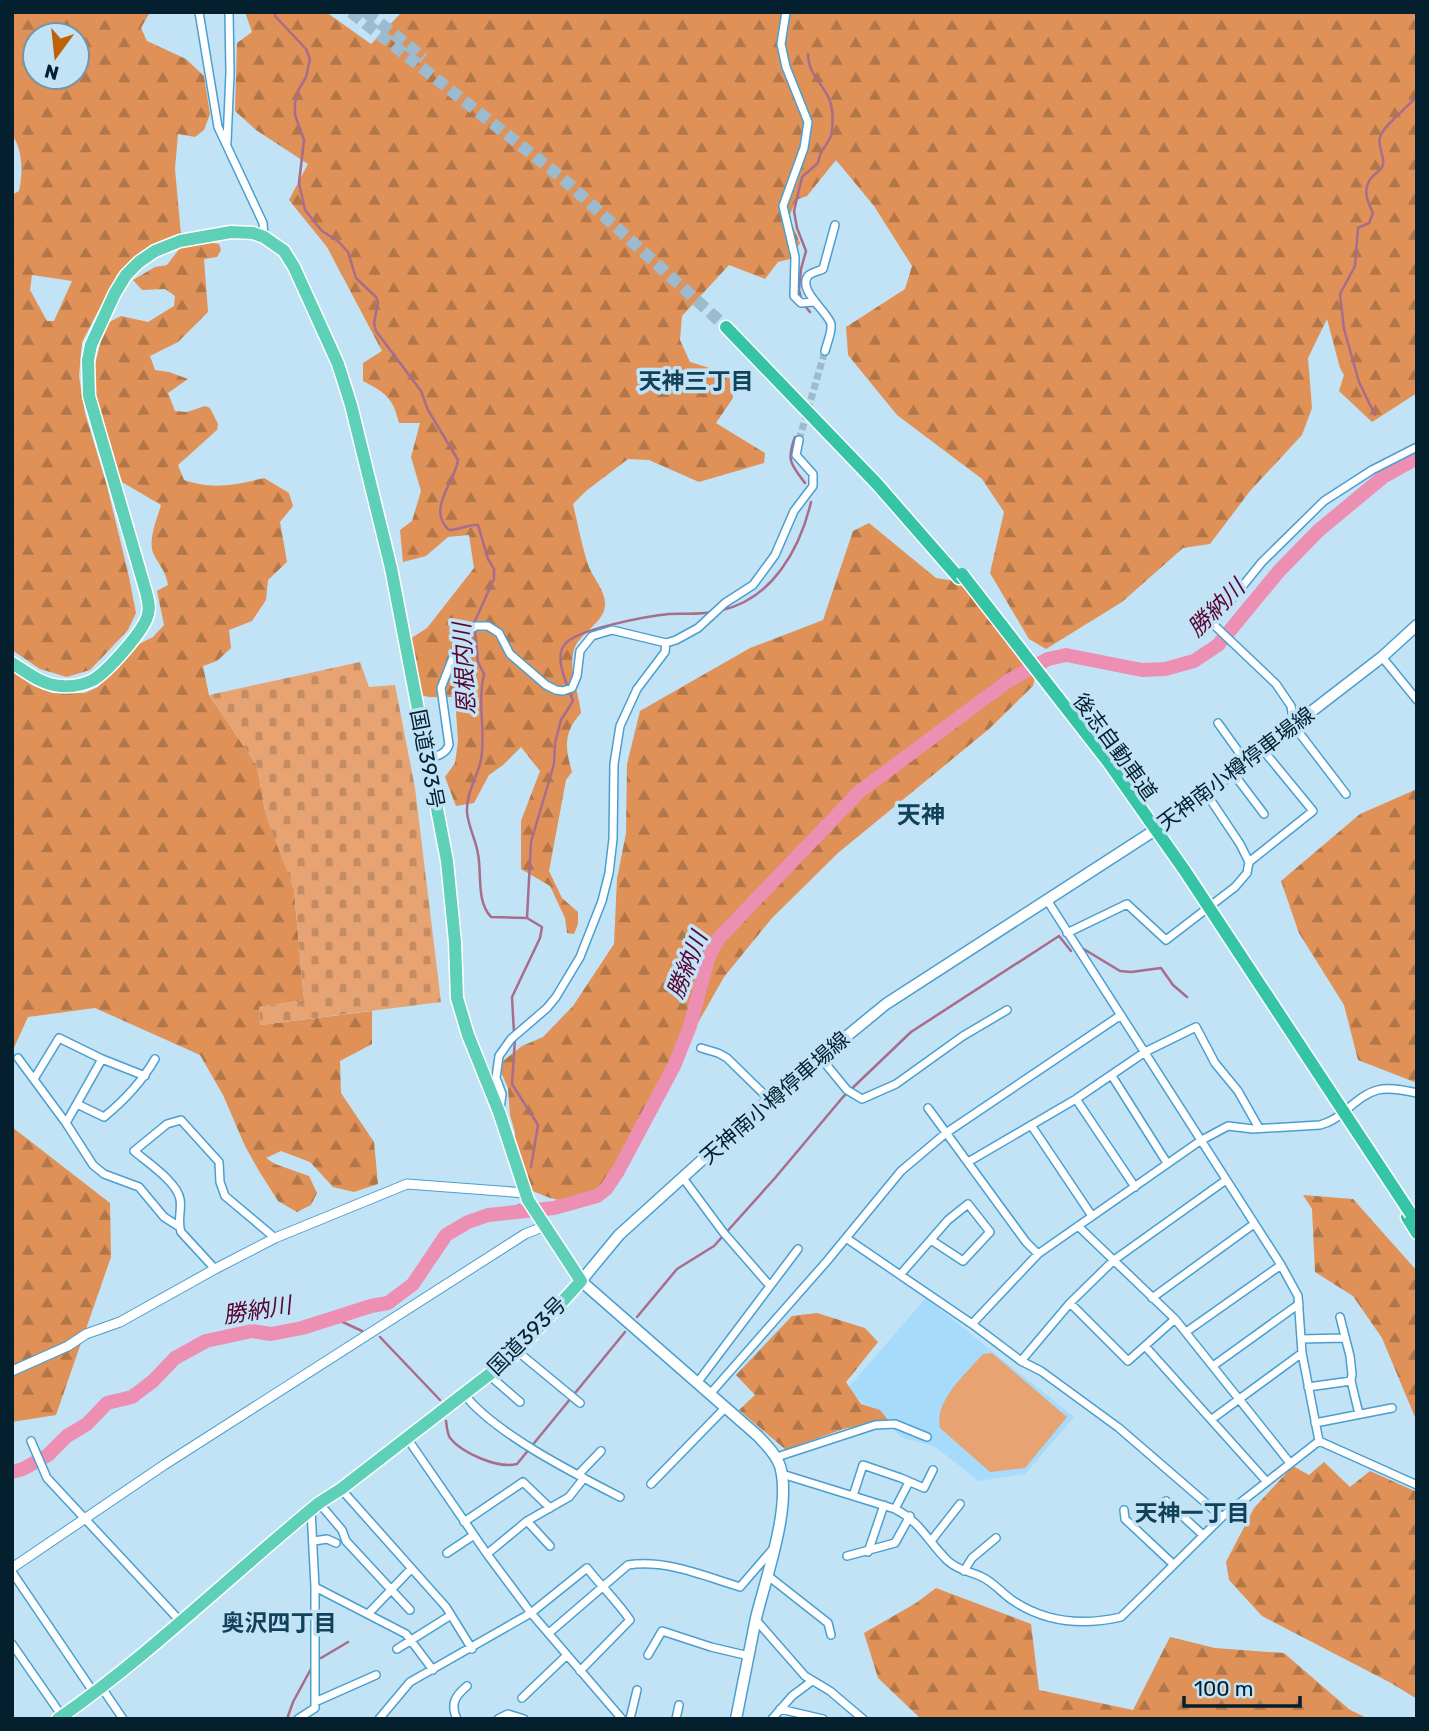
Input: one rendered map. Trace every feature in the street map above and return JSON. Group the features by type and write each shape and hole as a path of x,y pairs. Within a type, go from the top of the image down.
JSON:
{"highway":[{"path":"12,663 43,683 59,686 85,683 106,670 148,616 146,592 89,396 88,360 91,345 115,293 126,275 139,262 168,245 231,232 264,237"},
{"name":"国道393号","path":"60,1717 98,1691 315,1506 489,1375 517,1351 581,1281 527,1196 499,1112 468,1035 457,998 447,861 391,568 351,405 338,364 294,267 284,251 264,237"},
{"name":"後志自動車道","path":"727,325 881,481 1069,709 1178,860 1411,1218 1417,1233"}],"main road":[{"name":"天神南小樽停車場線","path":"581,1281 619,1235 770,1100 886,1004 1102,866 1206,793 1382,657 1417,625"},
{"path":"581,1281 758,1436 777,1457 784,1492 736,1719"}],"street":[{"path":"199,12 214,115 263,223 264,237"},
{"path":"228,150 229,12"},
{"path":"786,12 781,44 786,67 808,122 804,148 783,206 795,257 794,296 801,303 814,302"},
{"path":"825,352 831,329 830,322 828,315 814,302 806,280 808,276 823,269 835,225"},
{"path":"427,758 439,755 447,750 449,745 441,688 458,642 475,626 488,626 499,633 510,654 546,685 563,691 572,688 576,681 580,651 601,632 612,630 666,643 676,640 698,628 725,603 753,585 775,555 793,511 813,486 813,474 796,454 799,440"},
{"path":"1346,794 1294,726 1291,706 1276,684 1216,629 1215,620 1262,562 1324,500 1372,470 1417,447"},
{"path":"499,1112 502,1094 496,1078 499,1056 514,1036 556,997 580,957 602,901 609,873 614,764 620,726 637,689 664,652 666,643"},
{"path":"1382,657 1416,696"},
{"path":"1218,723 1246,762"},
{"path":"1249,862 1313,810 1263,750"},
{"path":"1233,773 1264,814"},
{"path":"1067,933 1127,904 1166,940 1236,887 1247,873 1249,862 1206,793"},
{"path":"1046,900 1282,1265 1298,1296 1301,1353 1319,1441"},
{"path":"820,1057 847,1090 862,1099 896,1084 963,1036 1007,1010"},
{"path":"710,1394 901,1171 946,1133 1121,1016"},
{"path":"968,1162 1076,1099 1145,1052 1196,1027 1215,1063 1238,1091 1259,1128"},
{"path":"34,1079 59,1038 145,1076"},
{"path":"701,1048 719,1052 727,1058 770,1100"},
{"path":"18,1058 66,1122 93,1165 104,1174 139,1187 164,1217 178,1226"},
{"path":"66,1122 102,1059"},
{"path":"77,1104 104,1116 122,1103 145,1076 155,1059"},
{"path":"1112,1076 1167,1163"},
{"path":"972,1324 1038,1254 1167,1163 1228,1126 1259,1128 1331,1122 1370,1091 1384,1088 1417,1093"},
{"path":"1076,1099 1135,1187"},
{"path":"928,1108 1026,1242 1038,1254"},
{"path":"215,1269 181,1233 178,1226 181,1202 177,1189 134,1151 167,1124 181,1120 219,1162 220,1182 225,1196 275,1238"},
{"path":"1031,1125 1092,1216"},
{"path":"683,1178 723,1232 770,1286"},
{"path":"1020,1361 1070,1303 1114,1261 1226,1180"},
{"path":"12,1371 68,1346 86,1334 120,1322 275,1238 407,1184 527,1196"},
{"path":"900,1275 948,1220 968,1203 990,1233 963,1261 932,1240"},
{"path":"123,1719 98,1691 12,1570 187,1451 544,1224"},
{"path":"1152,1298 1254,1224"},
{"path":"1078,1226 1175,1319 1290,1463"},
{"path":"846,1238 972,1324 1020,1361 1041,1370 1119,1428 1222,1517"},
{"path":"697,1383 798,1249"},
{"path":"1186,1332 1282,1265"},
{"path":"1070,1303 1128,1361 1175,1319"},
{"path":"1213,1366 1299,1304"},
{"path":"1340,1317 1351,1365 1350,1381 1359,1414"},
{"path":"1301,1339 1344,1338"},
{"path":"1145,1346 1267,1482"},
{"path":"517,1351 580,1402"},
{"path":"1212,1419 1301,1353"},
{"path":"489,1375 520,1402"},
{"path":"1308,1387 1350,1381"},
{"path":"464,1394 475,1409 531,1447 620,1497"},
{"path":"651,1484 725,1408"},
{"path":"1315,1423 1392,1408"},
{"path":"777,1457 875,1425 894,1424 927,1437"},
{"path":"407,1438 531,1613 622,1719"},
{"path":"31,1441 47,1478 181,1622"},
{"path":"782,1474 884,1505 910,1516 956,1568 984,1577 1035,1614 1054,1620 1105,1620 1121,1617 1222,1517 1319,1441"},
{"path":"1319,1441 1417,1485"},
{"path":"487,1554 527,1521 569,1497 601,1451"},
{"path":"853,1496 863,1465 924,1488 933,1470"},
{"path":"464,1521 523,1482 550,1508"},
{"path":"895,1509 909,1482"},
{"path":"341,1489 451,1615 471,1649"},
{"path":"1166,1501 1203,1535"},
{"path":"931,1541 960,1504"},
{"path":"868,1552 884,1505"},
{"path":"298,1719 315,1708 315,1506"},
{"path":"315,1506 342,1530 346,1541 410,1610"},
{"path":"1124,1510 1125,1519 1173,1564"},
{"path":"847,1556 895,1543 910,1516"},
{"path":"527,1521 550,1546"},
{"path":"447,1553 474,1535"},
{"path":"964,1571 972,1558 996,1538"},
{"path":"314,1541 327,1539 336,1543"},
{"path":"549,1633 628,1565 642,1563 687,1571 740,1587 773,1549"},
{"path":"379,1719 410,1682 531,1613 587,1568 630,1620 580,1671"},
{"path":"368,1614 411,1569"},
{"path":"767,1575 828,1623 831,1635"},
{"path":"315,1587 406,1634 433,1670"},
{"path":"397,1649 451,1615"},
{"path":"756,1620 805,1676 830,1691 863,1719"},
{"path":"648,1655 662,1631 749,1656"},
{"path":"12,1644 60,1717"},
{"path":"522,1698 566,1655"},
{"path":"315,1702 376,1675"},
{"path":"772,1719 792,1696 812,1681"},
{"path":"457,1719 453,1708 456,1696 467,1686"},
{"path":"630,1719 637,1690"},
{"path":"676,1719 680,1705"},
{"path":"780,1709 823,1719"},
{"path":"498,1719 508,1714 524,1719"}],"shaded area":[{"path":"926,1298 1074,1417 1025,1474 979,1481 934,1446 903,1438 847,1389"}],"green space":[{"path":"12,12 150,12 141,28 147,41 186,59 204,76 210,114 204,130 195,137 178,134 175,169 181,235 153,246 117,275 82,342 79,376 85,413 107,486 136,613 128,630 90,670 67,677 40,669 12,650 12,195 19,191 21,177 20,154 12,135","holes":["32,275 72,281 54,321 47,321 30,290"]},
{"path":"245,12 326,12 371,44 402,12 1417,12 1417,393 1372,422 1339,391 1344,375 1327,319 1308,358 1312,408 1302,435 1250,491 1210,544 1183,548 1122,602 1046,649 1029,639 990,573 1004,512 982,479 897,415 848,355 846,327 905,289 912,266 874,206 836,160 807,196 796,200 789,217 800,243 790,259 778,262 765,279 729,265 682,316 680,340 690,362 729,374 733,398 716,423 765,453 764,463 699,482 649,460 628,459 573,504 591,572 602,590 605,606 600,618 576,644 572,658 581,713 568,734 567,748 572,772 566,780 549,871 562,898 578,912 578,924 574,934 567,933 565,918 550,886 521,869 521,821 540,771 521,747 489,775 474,803 456,806 445,777 455,763 458,741 455,697 420,695 410,639 427,628 474,568 469,535 448,537 426,556 403,562 400,530 412,521 421,491 411,457 420,423 399,423 387,397 363,381 363,363 382,351 327,247 289,200 308,164 256,130 235,111 237,43 252,32"},
{"path":"202,241 219,244 221,250 217,257 204,259 208,312 178,342 150,356 155,370 188,379 168,393 175,411 187,412 205,406 210,408 218,424 217,430 178,465 184,480 205,485 234,484 264,478 289,493 293,506 280,522 287,562 268,580 266,600 252,621 229,630 231,648 217,661 203,666 209,695 257,766 265,811 294,890 304,1000 259,1007 260,1025 372,1011 372,1044 340,1061 341,1093 374,1142 378,1184 354,1192 333,1187 310,1162 281,1151 266,1158 309,1176 317,1193 311,1205 297,1212 278,1201 259,1171 223,1095 200,1055 95,1008 28,1017 12,1052 12,671 32,685 52,693 85,693 98,687 135,646 153,637 164,625 157,591 168,585 152,549 153,530 161,505 122,482 98,410 93,372 104,329 111,321 121,316 148,322 174,306 175,296 165,289 142,290 133,280 155,267 167,265 180,248"},
{"path":"869,523 936,578 956,581 976,598 1035,677 1033,686 989,729 838,853 772,918 724,977 635,1137 598,1188 588,1196 569,1201 552,1199 529,1189 511,1171 515,1132 510,1115 508,1088 498,1065 522,1046 543,1037 573,1006 614,944 617,879 626,833 627,764 640,711 750,648 823,620 853,531"},
{"path":"360,662 369,687 395,685 415,788 441,1002 260,1025 259,1007 304,1000 294,890 266,816 257,766 209,695"},
{"path":"1417,789 1417,1083 1358,1060 1344,1005 1299,933 1281,881 1360,814"},
{"path":"12,1127 110,1203 111,1257 56,1415 12,1422"},
{"path":"1303,1195 1353,1199 1417,1271 1417,1422 1382,1338 1353,1296 1315,1272 1312,1209"},
{"path":"817,1313 865,1328 878,1342 846,1382 861,1404 880,1410 888,1420 843,1429 786,1450 739,1410 755,1395 736,1375 792,1316"},
{"path":"992,1353 1067,1417 1025,1468 990,1472 940,1428 939,1418 946,1398 983,1354"},
{"path":"1324,1462 1350,1487 1370,1471 1417,1492 1417,1699 1262,1616 1229,1580 1226,1562 1254,1508 1293,1466 1309,1475"},
{"path":"936,1588 1031,1624 1039,1690 1133,1710 1170,1637 1215,1648 1284,1653 1350,1710 1369,1719 921,1719 878,1678 864,1633 916,1603"}],"waterway":[{"name":"恩根内川","path":"275,12 275,16 306,49 310,59 295,103 295,115 304,140 299,183 305,210 322,231 338,241 348,252 356,278 376,297 376,331 421,391 428,410 458,460 441,505 443,522 449,530 478,525 488,559 494,569 494,579 474,623"},
{"path":"801,298 801,269 806,251 794,211 802,177 818,163 832,132 830,102 811,70 808,54"},
{"path":"1375,415 1359,382 1344,329 1340,294 1355,266 1358,228 1369,223 1373,213 1366,190 1372,177 1383,165 1380,137 1417,96"},
{"path":"805,306 810,312"},
{"path":"795,437 791,462 805,483"},
{"name":"勝納川","path":"12,1472 48,1455 67,1436 87,1424 107,1403 132,1397 153,1381 175,1358 206,1341 252,1331 271,1334 302,1328 388,1303 413,1284 446,1235 468,1222 488,1215 554,1208 597,1196 606,1189 618,1171 674,1066 690,1026 709,956 719,938 859,792 1008,681 1048,659 1066,655 1142,670 1165,669 1194,661 1218,645 1279,571 1318,531 1383,477 1417,458"},
{"path":"722,610 755,595 781,569 799,537 811,502"},
{"path":"527,918 531,842 554,764 555,743 561,720 573,701 560,657 565,644 583,633 630,620 669,614 712,612"},
{"name":"恩根内川","path":"475,630 478,662 484,674 481,696 482,749 468,798 467,812 478,854 481,895 491,917 527,918 542,927 540,938 512,997 514,1033"},
{"path":"637,1317 677,1269 714,1246 843,1097 911,1032 1059,936 1071,951"},
{"path":"1082,948 1120,971 1161,968 1173,985 1187,997"},
{"name":"恩根内川","path":"515,1039 512,1084 538,1125 531,1167"},
{"name":"恩根内川","path":"519,1205 522,1212"},
{"path":"332,1317 362,1331"},
{"path":"446,1421 450,1438 463,1449 491,1462 517,1464 625,1332"},
{"path":"380,1337 440,1400"},
{"path":"321,1658 348,1642"},
{"path":"287,1719 312,1667"}],"tunnel":[{"path":"351,12 561,177 726,327"},
{"path":"366,12 424,58"},
{"path":"799,440 825,351"}],"district":[{"name":"天神三丁目","path":"696,381"},
{"name":"天神","path":"921,815"},
{"name":"天神一丁目","path":"1192,1513"},
{"name":"奥沢四丁目","path":"279,1623"}]}
